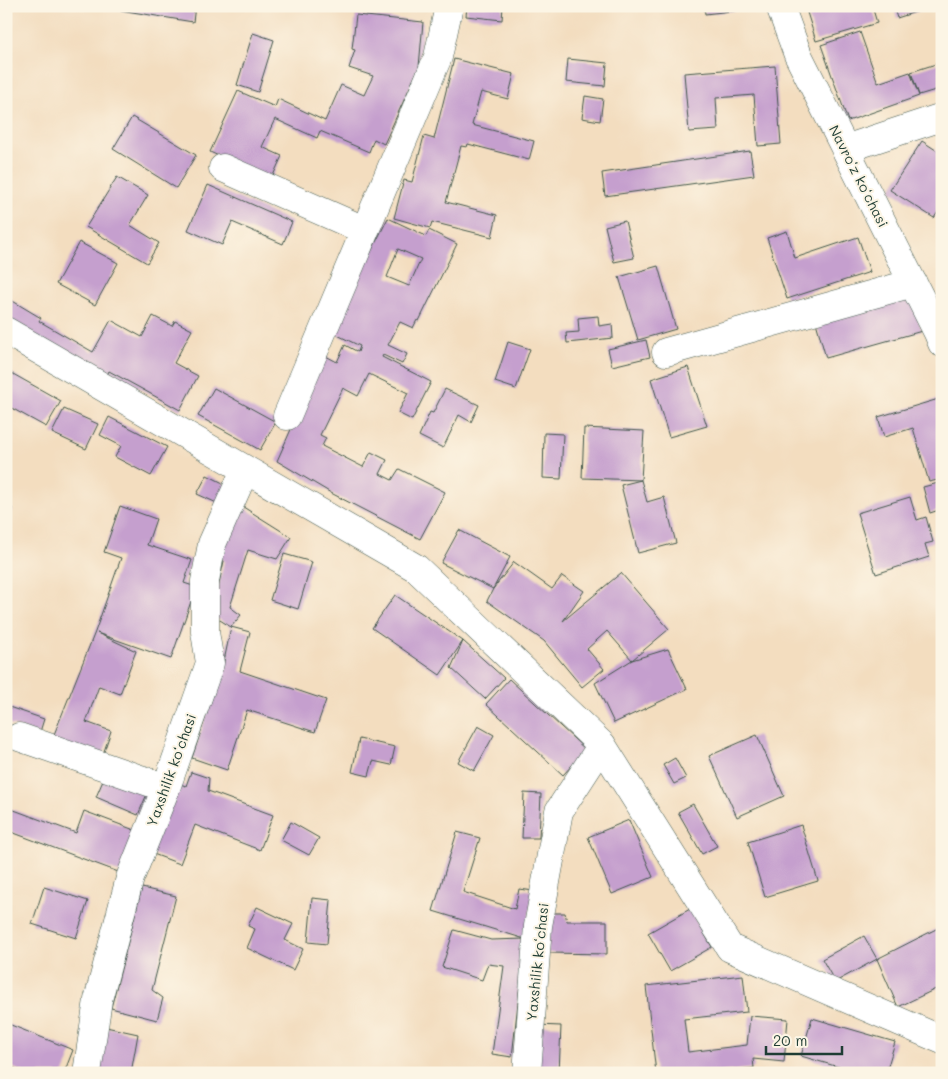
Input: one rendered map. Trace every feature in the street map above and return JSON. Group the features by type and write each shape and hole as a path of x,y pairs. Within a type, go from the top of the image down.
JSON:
{"street":[{"path":"287,416 438,57 449,6"},
{"name":"Navroʻz koʻchasi","path":"780,6 798,55 942,344"},
{"path":"845,149 942,117"},
{"path":"223,168 364,230"},
{"path":"666,352 913,283"},
{"path":"6,331 416,568 602,745 730,948 942,1040"},
{"name":"Yaxshilik koʻchasi","path":"87,1073 98,1000 130,878 166,788 210,663 205,632 205,581 212,544 245,470"},
{"path":"19,736 166,788"},
{"name":"Yaxshilik koʻchasi","path":"528,1073 538,926 559,811 602,745"}],"building":[{"path":"114,6 195,6 193,22 114,9"},
{"path":"467,6 503,6 502,20 466,16"},
{"path":"704,6 749,6 749,9 705,14"},
{"path":"805,6 850,6 851,9 861,6 872,6 877,23 816,41"},
{"path":"893,6 928,6 928,8 897,18"},
{"path":"356,15 423,22 419,67 384,144 374,139 369,152 320,131 317,138 275,119 262,147 282,156 271,180 210,152 238,91 275,107 278,99 325,121 341,85 364,95 373,76 349,68 355,50 352,49"},
{"path":"860,32 878,83 910,72 919,96 848,121 821,45"},
{"path":"253,33 274,40 258,92 237,85"},
{"path":"454,59 514,74 508,99 481,92 472,125 534,141 529,160 468,144 467,147 461,146 446,202 497,215 492,237 432,222 430,228 394,218 404,180 412,182 424,136 434,139"},
{"path":"568,59 607,63 605,86 566,82"},
{"path":"942,62 942,88 919,95 911,72"},
{"path":"775,66 781,144 758,146 754,95 716,98 718,130 689,132 684,73"},
{"path":"585,96 603,99 600,121 582,118"},
{"path":"132,117 196,155 176,188 113,149"},
{"path":"922,141 942,154 942,206 934,218 890,190"},
{"path":"750,151 754,175 605,196 602,173"},
{"path":"117,177 148,195 130,225 159,243 147,263 86,227"},
{"path":"208,185 292,222 283,244 232,222 222,245 188,230"},
{"path":"388,218 426,236 429,230 457,244 419,321 417,320 413,328 400,322 388,345 407,354 402,364 383,355 382,357 431,382 412,420 398,413 408,393 369,374 358,396 343,388 320,435 326,438 322,446 363,467 371,452 387,460 380,474 392,480 399,469 445,492 420,539 331,493 277,461 324,355 337,362 345,345 358,352 360,346 331,332","holes":["398,249 421,259 409,286 387,277"]},
{"path":"625,221 634,258 614,262 605,226"},
{"path":"787,231 795,258 858,237 870,272 787,299 767,238"},
{"path":"79,242 118,263 95,305 56,284"},
{"path":"658,266 676,329 638,340 619,277"},
{"path":"910,288 922,331 826,358 814,315"},
{"path":"6,297 41,318 39,321 93,352 111,320 142,337 153,316 172,326 175,321 192,330 174,363 198,376 180,410 109,371 105,379 6,326"},
{"path":"598,316 599,326 612,324 613,338 567,343 566,333 579,332 578,318"},
{"path":"646,340 650,357 612,366 608,349"},
{"path":"508,342 530,349 516,389 495,382"},
{"path":"688,367 707,426 669,437 651,379"},
{"path":"6,370 61,401 46,427 6,405"},
{"path":"214,388 276,422 260,450 198,416"},
{"path":"445,389 479,405 471,422 459,415 443,448 419,436 430,412 433,413"},
{"path":"942,398 942,479 929,482 913,428 884,437 878,417"},
{"path":"64,409 98,424 86,449 52,433"},
{"path":"109,417 167,447 151,476 115,457 121,446 100,435"},
{"path":"584,428 644,431 641,480 582,478"},
{"path":"544,433 563,434 561,479 543,478"},
{"path":"207,475 229,486 219,504 197,494"},
{"path":"641,480 647,502 664,497 676,543 638,553 621,485"},
{"path":"942,482 942,509 930,513 923,487"},
{"path":"910,497 917,520 926,517 933,542 925,544 929,557 876,574 857,513"},
{"path":"240,505 291,537 277,559 248,550 230,607 241,615 231,627 212,615 224,561 216,557"},
{"path":"6,506 12,508 7,526 6,526"},
{"path":"120,506 156,519 147,545 192,560 184,583 196,587 171,659 97,633 136,651 120,694 99,686 86,722 111,731 101,760 51,742 95,632 121,558 104,552"},
{"path":"459,530 510,557 493,589 441,563"},
{"path":"284,554 312,562 298,609 270,600"},
{"path":"514,562 552,589 562,576 584,591 563,621 621,573 669,629 632,660 607,631 587,649 604,669 582,687 544,641 487,601 493,589"},
{"path":"395,595 463,641 440,675 372,628"},
{"path":"231,627 250,632 240,671 326,700 315,732 247,710 227,770 192,758 223,666"},
{"path":"463,641 504,678 485,699 451,668"},
{"path":"668,649 687,689 614,723 595,683 632,660"},
{"path":"509,679 586,750 563,775 486,704"},
{"path":"6,706 44,719 39,735 6,723"},
{"path":"478,726 494,735 474,771 458,762"},
{"path":"757,735 784,796 737,817 709,756"},
{"path":"359,739 395,747 391,765 373,761 369,776 352,772"},
{"path":"675,758 686,778 674,784 663,765"},
{"path":"191,772 209,778 208,791 273,815 260,850 195,825 180,864 148,852 174,782 186,786"},
{"path":"105,776 147,794 138,815 96,797"},
{"path":"524,793 541,794 539,838 522,838"},
{"path":"693,804 717,846 702,854 678,812"},
{"path":"6,807 76,833 84,811 137,831 121,873 6,830"},
{"path":"629,820 653,877 612,894 588,837"},
{"path":"291,822 319,838 309,855 281,840"},
{"path":"801,825 818,881 765,897 748,842"},
{"path":"457,832 480,838 463,892 515,909 519,889 534,891 525,939 433,911"},
{"path":"44,887 88,901 76,938 32,924"},
{"path":"142,888 176,896 152,990 163,998 157,1020 111,1008"},
{"path":"312,898 331,900 327,944 308,942"},
{"path":"257,907 293,924 285,940 303,949 293,970 247,948 255,929 248,926"},
{"path":"690,909 712,947 670,971 648,933"},
{"path":"549,913 565,913 567,921 607,921 607,954 548,953"},
{"path":"942,926 942,986 898,1007 877,959"},
{"path":"454,930 491,940 525,939 512,1057 492,1054 504,966 488,964 482,980 442,967"},
{"path":"864,936 877,959 835,982 822,959"},
{"path":"743,975 747,1012 684,1019 688,1052 747,1045 750,1016 788,1019 784,1062 753,1059 754,1068 714,1073 656,1073 646,986"},
{"path":"812,1018 895,1042 886,1073 859,1073 801,1056"},
{"path":"6,1023 73,1050 64,1073 26,1073 6,1065"},
{"path":"537,1025 561,1026 559,1073 536,1073"},
{"path":"106,1027 138,1034 131,1073 98,1073"}]}
